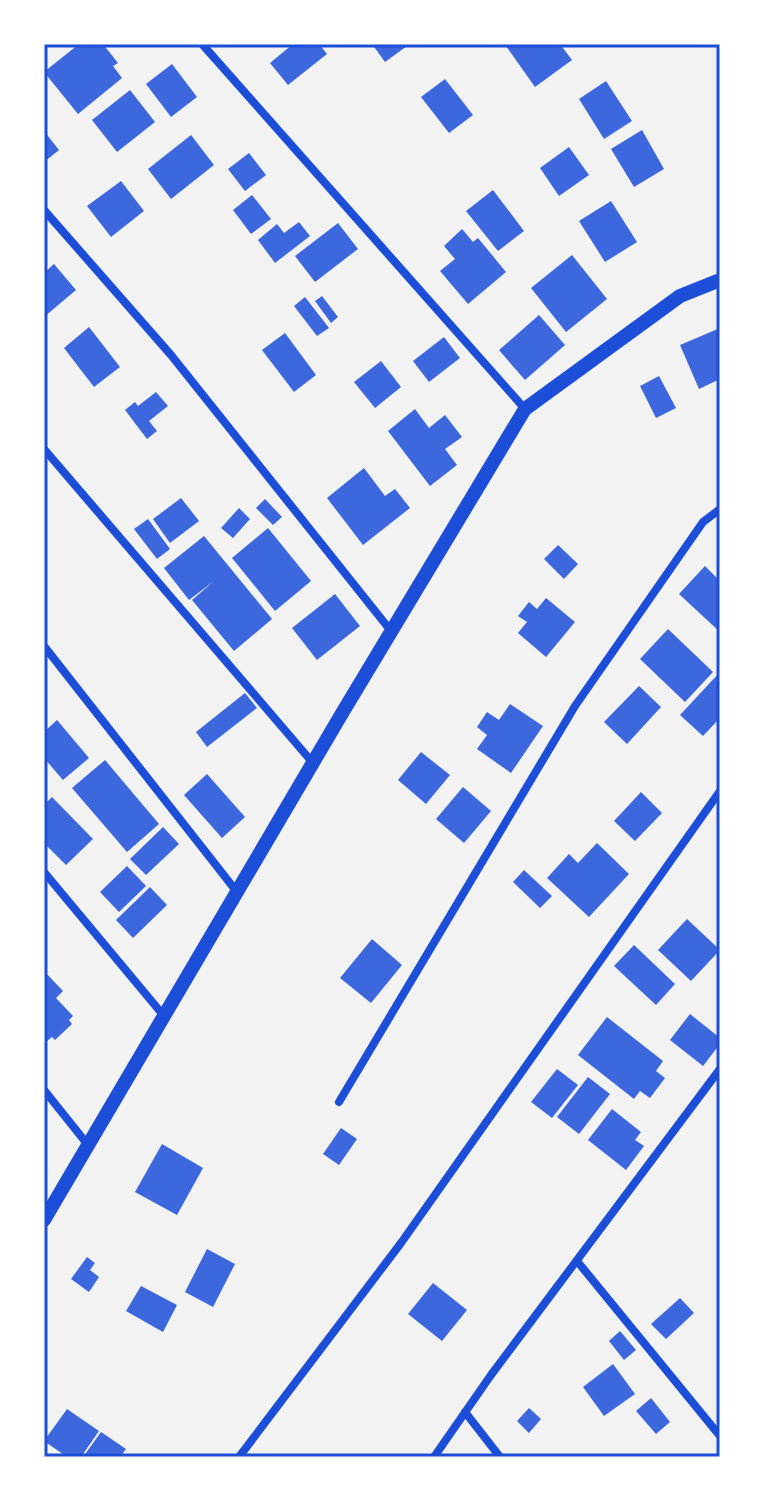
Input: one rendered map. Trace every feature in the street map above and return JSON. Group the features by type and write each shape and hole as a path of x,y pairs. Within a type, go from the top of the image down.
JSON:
{"street":[{"path":"202,44 525,409"},
{"path":"44,210 171,355 391,631"},
{"path":"44,1220 525,409 680,296 720,280"},
{"path":"44,449 313,763"},
{"path":"339,1102 575,706 703,522 720,509"},
{"path":"44,646 237,892"},
{"path":"239,1457 401,1243 720,791"},
{"path":"44,872 164,1016"},
{"path":"434,1457 720,1069"},
{"path":"44,1090 88,1145"},
{"path":"577,1261 720,1436"},
{"path":"465,1412 500,1457"}],"building":[{"path":"79,44 103,44 118,63 113,66 122,78 78,114 44,72"},
{"path":"293,44 319,44 327,54 288,85 270,63"},
{"path":"372,44 406,44 407,46 385,62"},
{"path":"560,44 572,60 535,87 506,46"},
{"path":"172,64 197,97 171,117 146,84"},
{"path":"445,79 473,115 449,133 421,97"},
{"path":"606,81 632,121 604,139 579,99"},
{"path":"130,90 155,122 117,152 92,120"},
{"path":"642,130 664,169 634,187 611,149"},
{"path":"44,131 59,150 44,162"},
{"path":"191,135 214,165 171,199 148,169"},
{"path":"569,147 589,175 559,196 540,168"},
{"path":"249,153 266,175 245,191 228,169"},
{"path":"121,181 144,211 111,237 87,206"},
{"path":"493,190 524,231 498,251 466,211"},
{"path":"252,195 271,219 251,234 233,210"},
{"path":"611,201 637,242 605,262 579,221"},
{"path":"299,222 310,236 275,263 258,240 277,224 284,233"},
{"path":"338,223 358,249 315,282 295,256"},
{"path":"462,229 473,242 478,238 506,272 468,304 440,271 455,259 444,246"},
{"path":"572,255 607,299 566,332 531,288"},
{"path":"54,264 76,290 44,317 44,273"},
{"path":"322,296 338,317 331,323 315,301"},
{"path":"305,297 329,328 317,336 294,306"},
{"path":"539,315 565,345 525,380 499,350"},
{"path":"89,327 120,367 94,387 64,348"},
{"path":"720,328 720,379 699,389 680,345"},
{"path":"285,333 316,375 294,392 262,350"},
{"path":"444,337 460,358 429,382 413,361"},
{"path":"381,361 401,387 375,408 354,382"},
{"path":"659,376 676,408 656,418 640,386"},
{"path":"156,392 168,406 149,421 157,431 147,439 125,410 135,402 138,406"},
{"path":"415,409 429,428 445,415 462,437 445,449 457,465 430,486 388,431"},
{"path":"364,468 385,496 395,489 410,508 363,545 327,498"},
{"path":"181,498 199,521 170,543 153,519"},
{"path":"265,499 282,517 273,525 256,508"},
{"path":"239,508 250,519 233,538 221,528"},
{"path":"148,519 170,549 157,559 134,529"},
{"path":"268,528 311,581 275,611 232,558"},
{"path":"204,536 272,619 234,651 192,600 214,581 189,600 164,568"},
{"path":"558,545 578,564 564,579 544,559"},
{"path":"705,566 720,581 720,632 679,594"},
{"path":"335,594 360,626 317,660 292,628"},
{"path":"546,598 575,622 546,657 518,633 527,622 518,616 529,602 537,609"},
{"path":"668,629 713,672 685,702 640,659"},
{"path":"720,672 720,718 703,736 680,715"},
{"path":"639,686 661,707 627,744 604,722"},
{"path":"245,693 257,708 207,747 196,732"},
{"path":"510,704 543,726 511,773 477,749 487,735 477,727 487,712 499,720"},
{"path":"57,720 89,758 63,780 44,758 44,732"},
{"path":"421,752 450,775 426,804 398,780"},
{"path":"105,760 159,824 127,852 72,788"},
{"path":"207,774 245,817 222,838 184,795"},
{"path":"463,787 491,811 464,843 436,819"},
{"path":"641,792 662,813 635,841 614,821"},
{"path":"52,797 93,839 66,865 44,843 44,805"},
{"path":"163,827 179,844 146,875 130,859"},
{"path":"597,843 629,874 589,917 547,878 569,854 578,863"},
{"path":"127,866 146,886 119,912 100,892"},
{"path":"524,870 552,896 540,908 513,882"},
{"path":"150,887 167,905 133,938 116,920"},
{"path":"687,919 720,950 691,981 658,950"},
{"path":"372,939 402,965 371,1003 340,978"},
{"path":"634,945 675,984 656,1005 614,966"},
{"path":"44,971 63,991 56,998 73,1016 69,1020 72,1024 55,1040 52,1037 47,1041 44,1038"},
{"path":"690,1014 720,1038 720,1044 703,1066 670,1040"},
{"path":"607,1017 663,1061 656,1071 665,1078 650,1098 640,1091 634,1099 578,1055"},
{"path":"557,1069 578,1085 552,1118 531,1102"},
{"path":"588,1077 610,1094 579,1134 557,1117"},
{"path":"612,1109 641,1132 635,1140 644,1146 626,1170 588,1140"},
{"path":"341,1128 357,1139 339,1165 323,1154"},
{"path":"162,1144 203,1168 177,1215 135,1192"},
{"path":"207,1249 235,1264 213,1307 185,1292"},
{"path":"87,1257 95,1263 90,1270 99,1277 89,1292 71,1279"},
{"path":"433,1283 467,1310 442,1341 408,1314"},
{"path":"141,1286 177,1305 163,1332 126,1311"},
{"path":"680,1298 694,1313 666,1339 651,1324"},
{"path":"620,1331 636,1350 624,1360 609,1341"},
{"path":"613,1364 635,1394 604,1416 583,1387"},
{"path":"651,1398 670,1422 656,1434 636,1411"},
{"path":"529,1408 541,1419 529,1433 517,1421"},
{"path":"67,1409 99,1431 81,1457 67,1457 44,1441"},
{"path":"101,1432 126,1449 120,1457 83,1457"}]}
